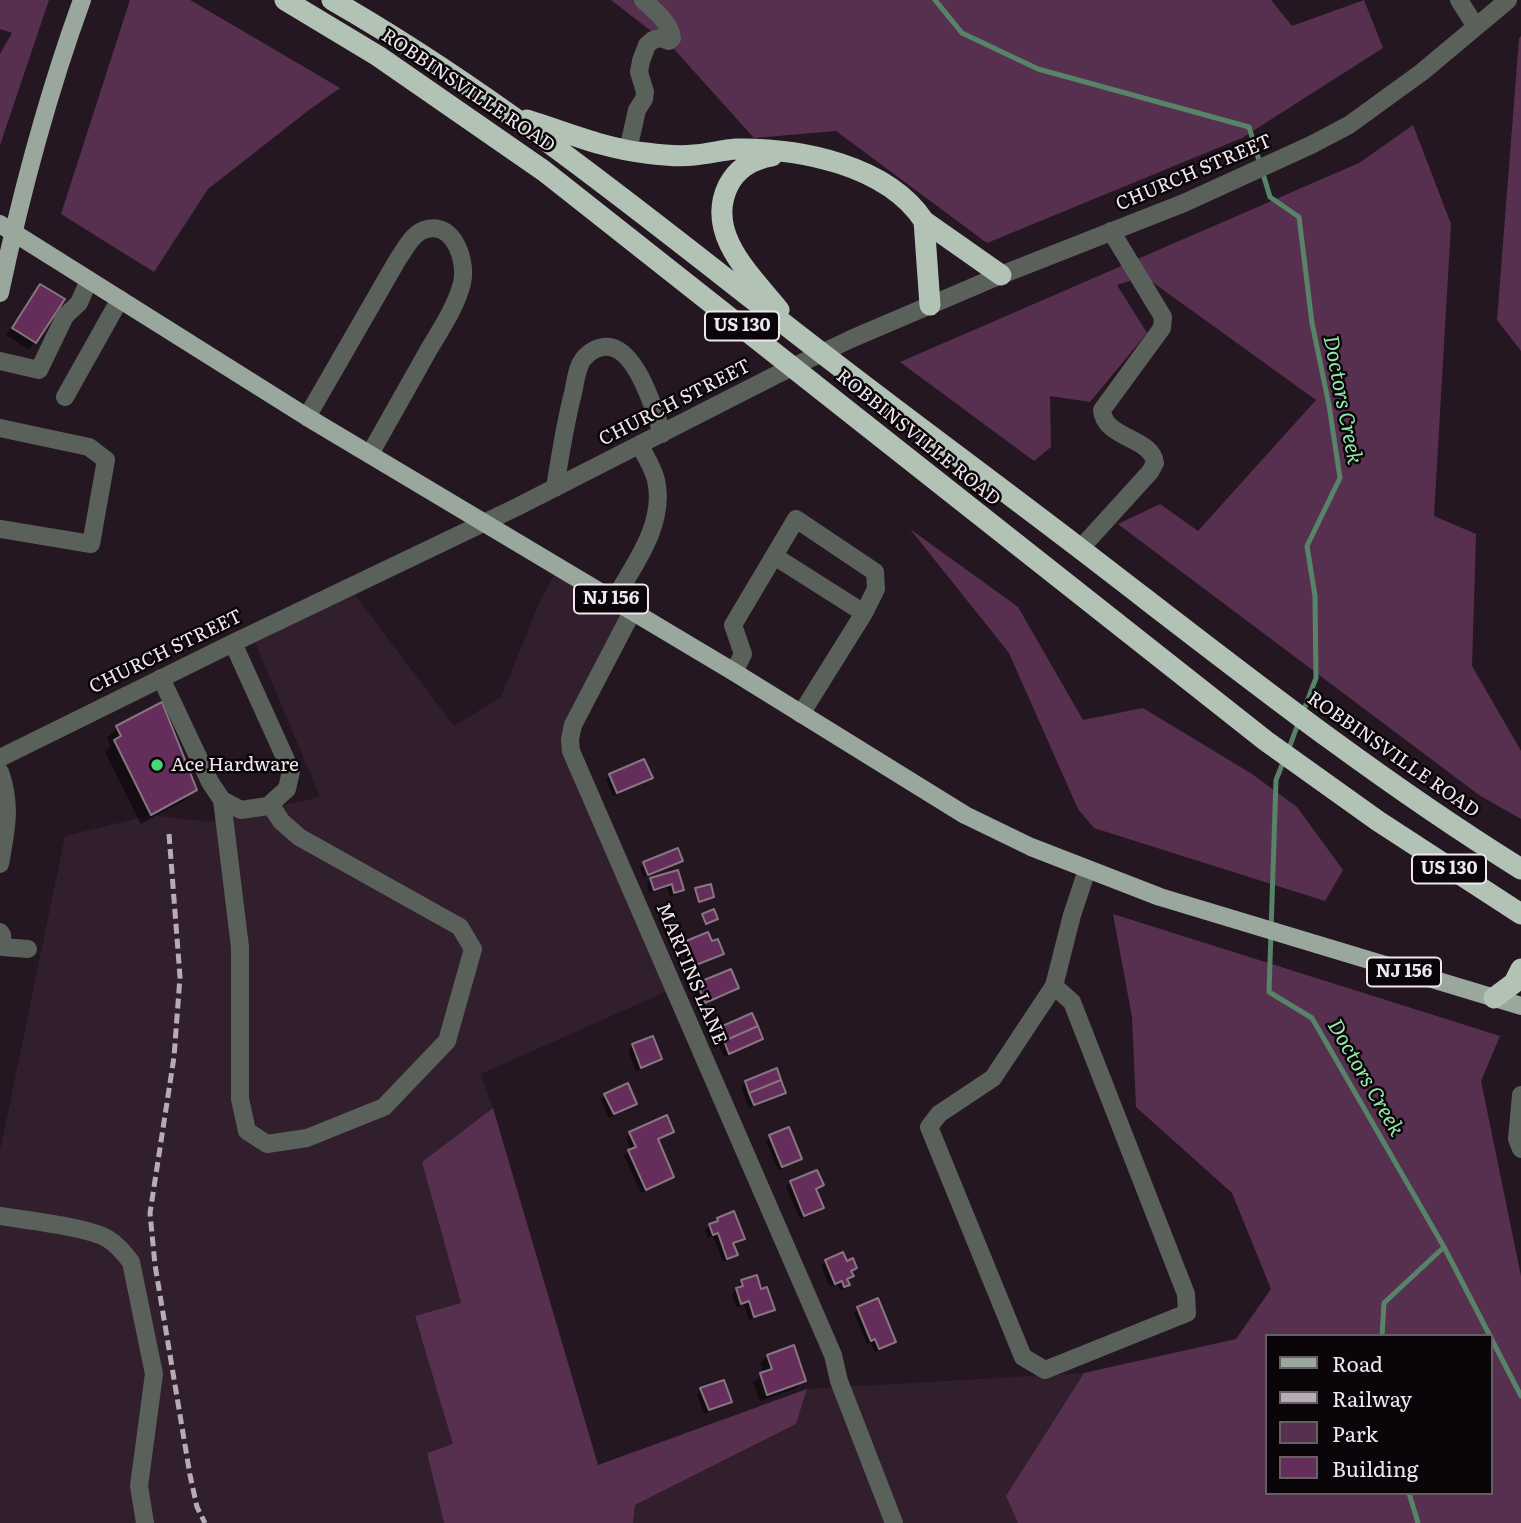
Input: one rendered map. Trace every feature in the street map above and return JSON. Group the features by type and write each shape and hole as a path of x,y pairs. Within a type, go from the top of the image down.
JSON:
{"highway":[{"name":"ROBBINSVILLE ROAD","path":"285,0 388,63 544,171 1266,741 1420,850 1520,916"},
{"name":"ROBBINSVILLE ROAD","path":"332,0 508,114 652,221 1277,702 1455,827 1521,869"},
{"path":"508,114 628,150 679,156 734,149 772,151 851,166 876,178 899,194 917,210 924,221 1001,275"},
{"path":"799,155 769,156 742,168 731,180 722,209 723,226 733,251 802,338"},
{"path":"924,221 930,305"},
{"path":"1494,998 1514,983 1521,969"}],"main road":[{"path":"0,293 6,228 82,0"},
{"name":"NJ 156","path":"6,228 307,417 734,672 965,815 1087,870 1160,897 1521,1006"}],"street":[{"path":"628,150 634,121 644,99 645,92 639,72 644,53 653,40 660,38 669,41 673,33 662,17 643,0"},
{"path":"1459,0 1476,27"},
{"name":"CHURCH STREET","path":"0,758 555,488 851,339 1224,185 1311,145 1349,125 1422,72 1507,0"},
{"path":"307,417 414,235 428,229 440,229 452,239 461,253 464,263 463,281 442,328 370,454"},
{"path":"1080,549 1156,463 1152,452 1109,425 1103,416 1102,410 1162,328 1163,317 1111,231"},
{"path":"0,361 39,370 65,316 79,303 89,281"},
{"path":"65,397 120,299"},
{"path":"555,488 566,419 579,365 587,354 597,348 608,346 621,352 632,364 652,404 662,435"},
{"path":"0,428 89,447 106,460 90,544 0,529"},
{"path":"613,601 651,536 659,499 656,479 640,446"},
{"path":"734,672 743,654 733,625 796,519 874,572 876,589 802,714"},
{"path":"774,555 863,613"},
{"name":"MARTINS LANE","path":"632,612 573,726 571,751 833,1355 839,1381 894,1523"},
{"path":"222,800 241,810 270,804 287,789 291,771 233,643"},
{"path":"161,678 210,782 222,800 240,947 240,1099 247,1131 267,1144 307,1138 384,1107 447,1041 473,949 460,927 299,837 281,821 270,804"},
{"path":"0,772 9,807 0,864"},
{"path":"1054,986 1072,1002 1186,1294 1186,1313 1045,1370 1023,1357 929,1127 939,1114 993,1078 1054,986 1072,915 1087,870"},
{"path":"0,932 3,947 28,949"},
{"path":"1521,1095 1517,1139 1521,1149"},
{"path":"0,1216 105,1237 122,1250 131,1262 154,1374 139,1486 145,1523"}],"shaded area":[{"path":"558,568 632,612 570,739 674,988 481,1074 493,1108 422,1162 461,1304 415,1317 454,1444 427,1453 444,1523 0,1523 0,1151 65,836 151,815 209,822 320,797 252,635 349,587 454,726 501,697 539,603"},
{"path":"1084,1373 1006,1496 1018,1523 633,1523 635,1505 796,1424 807,1389"}],"green space":[{"path":"0,0 49,0 0,145 0,54 12,33 0,29"},
{"path":"130,0 190,0 340,88 208,189 154,272 61,214"},
{"path":"611,0 1271,0 1292,26 1364,0 1383,48 1242,138 987,243 836,131 754,138 673,48"},
{"path":"1521,36 1521,351 1497,320"},
{"path":"1413,125 1451,224 1434,516 1476,534 1472,666 1521,751 1521,819 1479,795 1118,524 1160,504 1198,531 1316,400 1144,276 1117,285 1147,333 1090,402 1050,396 1051,447 1034,461 900,362 1359,163"},
{"path":"910,529 1018,607 1083,720 1143,708 1252,774 1297,807 1343,870 1325,901 1094,828 1078,809 1009,653"},
{"path":"1113,914 1500,1036 1481,1081 1521,1276 1521,1523 1018,1523 1006,1496 1084,1373 1236,1339 1271,1289 1232,1193 1136,1107 1132,1017"},
{"path":"493,1108 598,1465 807,1389 796,1424 635,1505 633,1523 444,1523 427,1453 453,1444 415,1316 461,1303 422,1162"}],"building":[{"path":"40,284 65,299 36,343 12,328"},
{"name":"Ace Hardware","path":"162,702 197,790 151,815 114,740 121,736 116,726"},
{"path":"644,759 653,778 617,793 609,774"},
{"path":"678,848 683,861 648,875 643,862"},
{"path":"678,870 684,890 674,893 672,884 654,890 650,878"},
{"path":"711,884 714,897 699,902 695,888"},
{"path":"714,909 718,919 706,924 702,914"},
{"path":"708,932 712,941 718,939 724,954 696,965 686,941"},
{"path":"731,969 739,988 705,1003 697,983"},
{"path":"752,1013 758,1026 724,1041 718,1028"},
{"path":"758,1026 763,1039 729,1054 724,1041"},
{"path":"653,1036 662,1059 641,1068 632,1044"},
{"path":"777,1068 781,1080 749,1093 745,1081"},
{"path":"781,1080 786,1093 754,1105 749,1093"},
{"path":"628,1083 637,1104 614,1114 604,1094"},
{"path":"667,1115 674,1132 658,1139 674,1177 646,1190 628,1150 636,1147 629,1132"},
{"path":"789,1127 802,1159 782,1167 769,1135"},
{"path":"817,1170 824,1185 816,1189 824,1208 804,1216 790,1181"},
{"path":"734,1211 745,1239 733,1243 738,1255 727,1259 718,1233 713,1235 709,1224"},
{"path":"843,1252 847,1261 853,1258 857,1268 851,1271 854,1276 847,1279 850,1285 844,1287 842,1281 835,1284 825,1260"},
{"path":"757,1275 761,1289 767,1287 775,1310 754,1317 749,1301 741,1304 736,1288 743,1286 741,1280"},
{"path":"878,1298 896,1342 879,1349 875,1339 871,1341 857,1307"},
{"path":"794,1345 806,1381 767,1395 760,1373 772,1369 767,1355"},
{"path":"724,1380 732,1402 709,1410 700,1388"}],"waterway":[{"name":"Doctors Creek","path":"935,0 962,33 1038,69 1249,127 1270,197 1299,217 1312,323 1329,405 1340,478 1307,546 1315,596 1316,678 1303,712"},
{"name":"Doctors Creek","path":"1288,751 1299,721"},
{"name":"Doctors Creek","path":"1284,760 1276,780 1269,992 1312,1018 1444,1247 1489,1334"},
{"path":"1382,1334 1384,1303 1444,1247"},
{"name":"Doctors Creek","path":"1493,1342 1521,1396"},
{"path":"1410,1495 1418,1523"}],"railway":[{"path":"169,834 180,977 174,1057 150,1213 155,1265 190,1475 197,1507 205,1523"}],"place":[{"name":"Ace Hardware","path":"157,765"}]}
